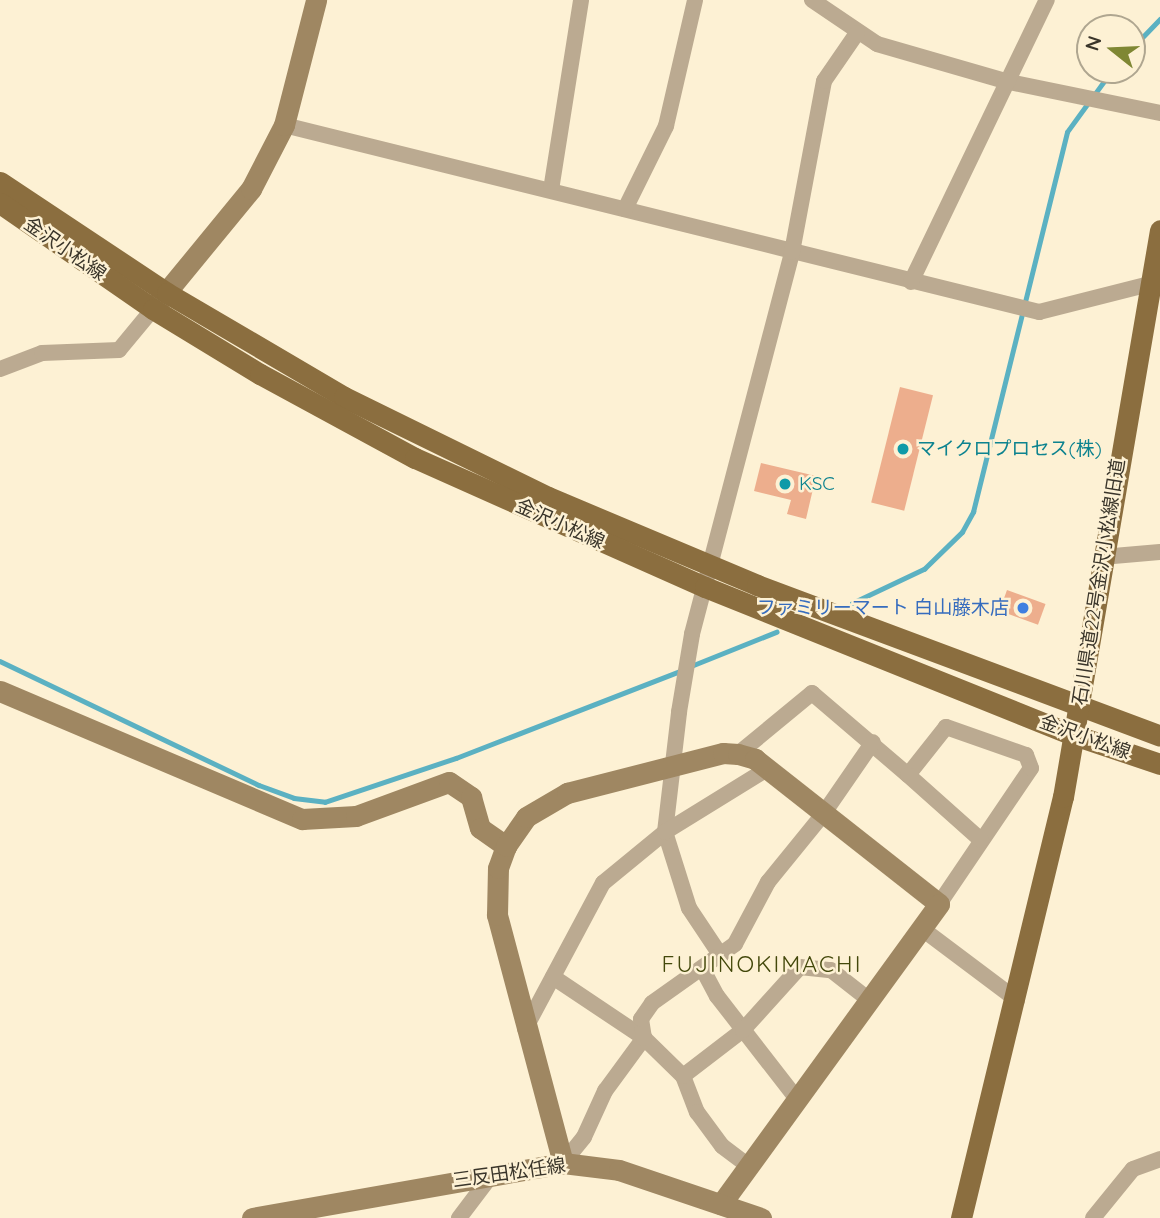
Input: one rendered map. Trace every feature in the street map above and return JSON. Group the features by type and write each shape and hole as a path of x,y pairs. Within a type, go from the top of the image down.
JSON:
{"main road":[{"name":"金沢小松線","path":"0,182 260,374 415,458 708,576 1074,735 1160,764"},
{"name":"金沢小松線","path":"0,203 160,301"},
{"name":"石川県道22号金沢小松線旧道","path":"961,1218 1017,1000 1074,735 1102,556 1160,230"},
{"name":"金沢小松線","path":"708,576 1160,736"}],"street":[{"path":"0,369 42,353 119,350 251,189 284,125 316,0"},
{"path":"551,190 581,0"},
{"path":"625,209 666,126 695,0"},
{"path":"812,0 857,33 877,44 1009,82 1160,113"},
{"path":"911,282 1047,0"},
{"path":"721,956 690,908 665,832 671,767 689,648 792,252 824,81 857,33"},
{"path":"284,125 1039,312 1150,284"},
{"path":"1102,556 1160,552"},
{"path":"0,691 302,819 356,816 450,782 471,797 480,828 506,846"},
{"path":"738,754 812,693 873,742 981,840"},
{"path":"721,1204 939,904 1031,768 1026,755 946,727 908,775"},
{"path":"563,1163 584,1137 605,1091 643,1038 641,1019 652,1003 735,944 768,882 824,813 873,742"},
{"path":"563,1163 525,1029 497,915 498,868 506,846 526,817 567,793 723,752 738,754 767,769 939,904"},
{"path":"525,1029 603,883 665,832 767,769"},
{"path":"921,928 1017,1000"},
{"path":"683,1076 743,1030 800,967 831,970 868,999"},
{"path":"702,968 743,1030 796,1098"},
{"path":"553,977 643,1038 683,1076 697,1112 722,1146 747,1165"},
{"path":"1093,1218 1133,1169 1160,1159"},
{"name":"三反田松任線","path":"252,1218 493,1173 563,1163 619,1170 761,1218"},
{"path":"459,1218 493,1173"}],"building":[{"name":"マイクロプロセス(株)","path":"900,387 933,395 904,511 871,502"},
{"name":"KSC","path":"761,463 816,476 806,519 787,514 791,500 754,491"},
{"name":"ファミリーマート 白山藤木店","path":"1007,590 1046,604 1038,625 999,611"}],"waterway":[{"path":"1146,34 1160,19"},
{"path":"1094,95 1102,84"},
{"path":"852,603 924,569 962,532 973,512 1067,132 1089,102"},
{"path":"691,666 776,632"},
{"path":"0,661 259,785 294,798 325,802 456,758 683,670"}],"place":[{"name":"マイクロプロセス(株)","path":"903,449"},
{"name":"KSC","path":"785,484"},
{"name":"ファミリーマート 白山藤木店","path":"1023,608"}],"district":[{"name":"FUJINOKIMACHI","path":"762,964"}]}
